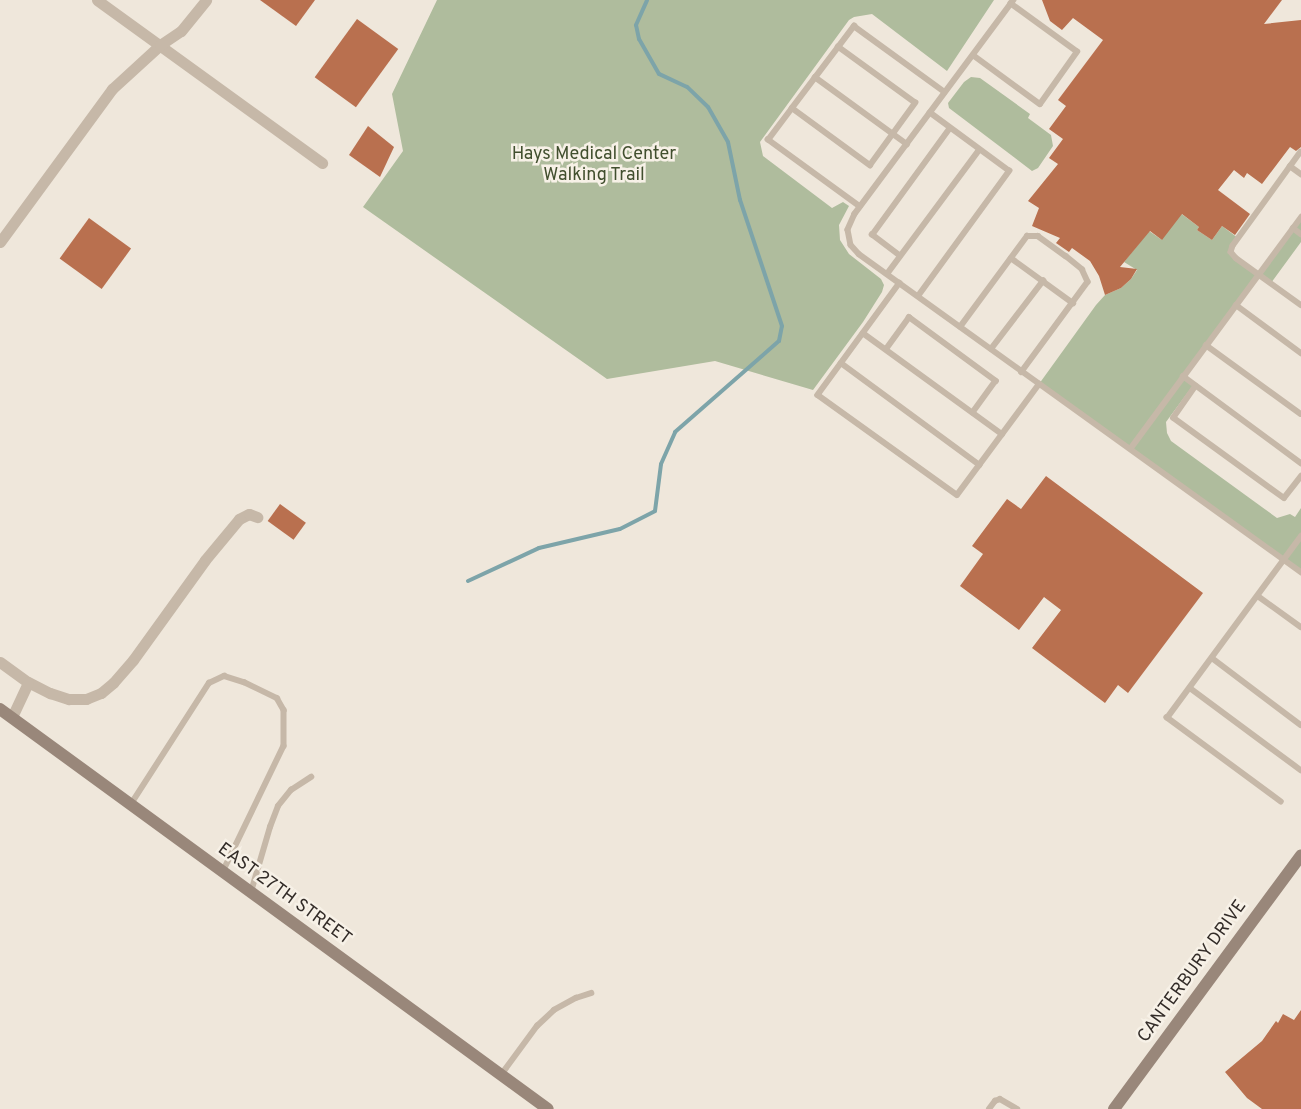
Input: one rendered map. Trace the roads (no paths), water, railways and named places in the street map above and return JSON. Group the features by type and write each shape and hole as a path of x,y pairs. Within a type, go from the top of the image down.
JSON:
{"main road":[{"name":"EAST 27TH STREET","path":"0,709 548,1109"},
{"name":"CANTERBURY DRIVE","path":"1114,1109 1301,855"}],"street":[{"path":"97,0 322,162"},
{"path":"0,242 112,89 160,45 181,30 206,0"},
{"path":"0,662 28,682 50,693 69,699 86,699 101,693 113,683 133,660 205,560 239,519 249,514 257,517"},
{"path":"12,717 28,682"}],"lane":[{"path":"973,55 1040,104 1077,52 1012,2 860,207 849,225 849,240 859,254 1301,572"},
{"path":"860,207 768,140 854,26 945,92"},
{"path":"792,108 870,165 893,134 915,103 838,46"},
{"path":"815,77 907,144"},
{"path":"918,296 1009,171 930,113"},
{"path":"900,256 872,235 950,128"},
{"path":"887,274 979,150"},
{"path":"1301,152 1232,248 1233,256 1301,305"},
{"path":"1290,166 1301,174"},
{"path":"1131,448 1301,217"},
{"path":"1293,228 1301,234"},
{"path":"960,327 1027,236 1041,238 1082,269 1088,282 1022,372"},
{"path":"1011,258 1073,303"},
{"path":"991,349 1043,281"},
{"path":"900,283 818,395 957,495 1039,384"},
{"path":"1236,305 1301,353"},
{"path":"886,349 909,317 996,381 973,413"},
{"path":"863,333 1002,434"},
{"path":"1206,345 1301,414"},
{"path":"841,363 980,465"},
{"path":"1183,376 1301,463"},
{"path":"1196,386 1174,418 1284,498 1301,476"},
{"path":"1281,802 1168,718 1301,536"},
{"path":"1258,596 1301,627"},
{"path":"1212,658 1301,725"},
{"path":"130,804 209,683 224,676 244,682 277,698 284,710 284,746 223,872"},
{"path":"1190,688 1301,770"},
{"path":"251,892 270,826 278,806 291,790 311,777"},
{"path":"500,1074 537,1026 554,1010 576,998 591,993"},
{"path":"989,1109 995,1101 1000,1099 1017,1109"}],"waterway":[{"path":"468,581 539,548 620,529 655,511 661,464 675,432 779,341 782,326 740,200 728,142 708,107 687,87 659,74 639,39 636,25 647,0"}],"park label":[{"name":"Hays Medical Center Walking Trail","path":"594,166"}]}
